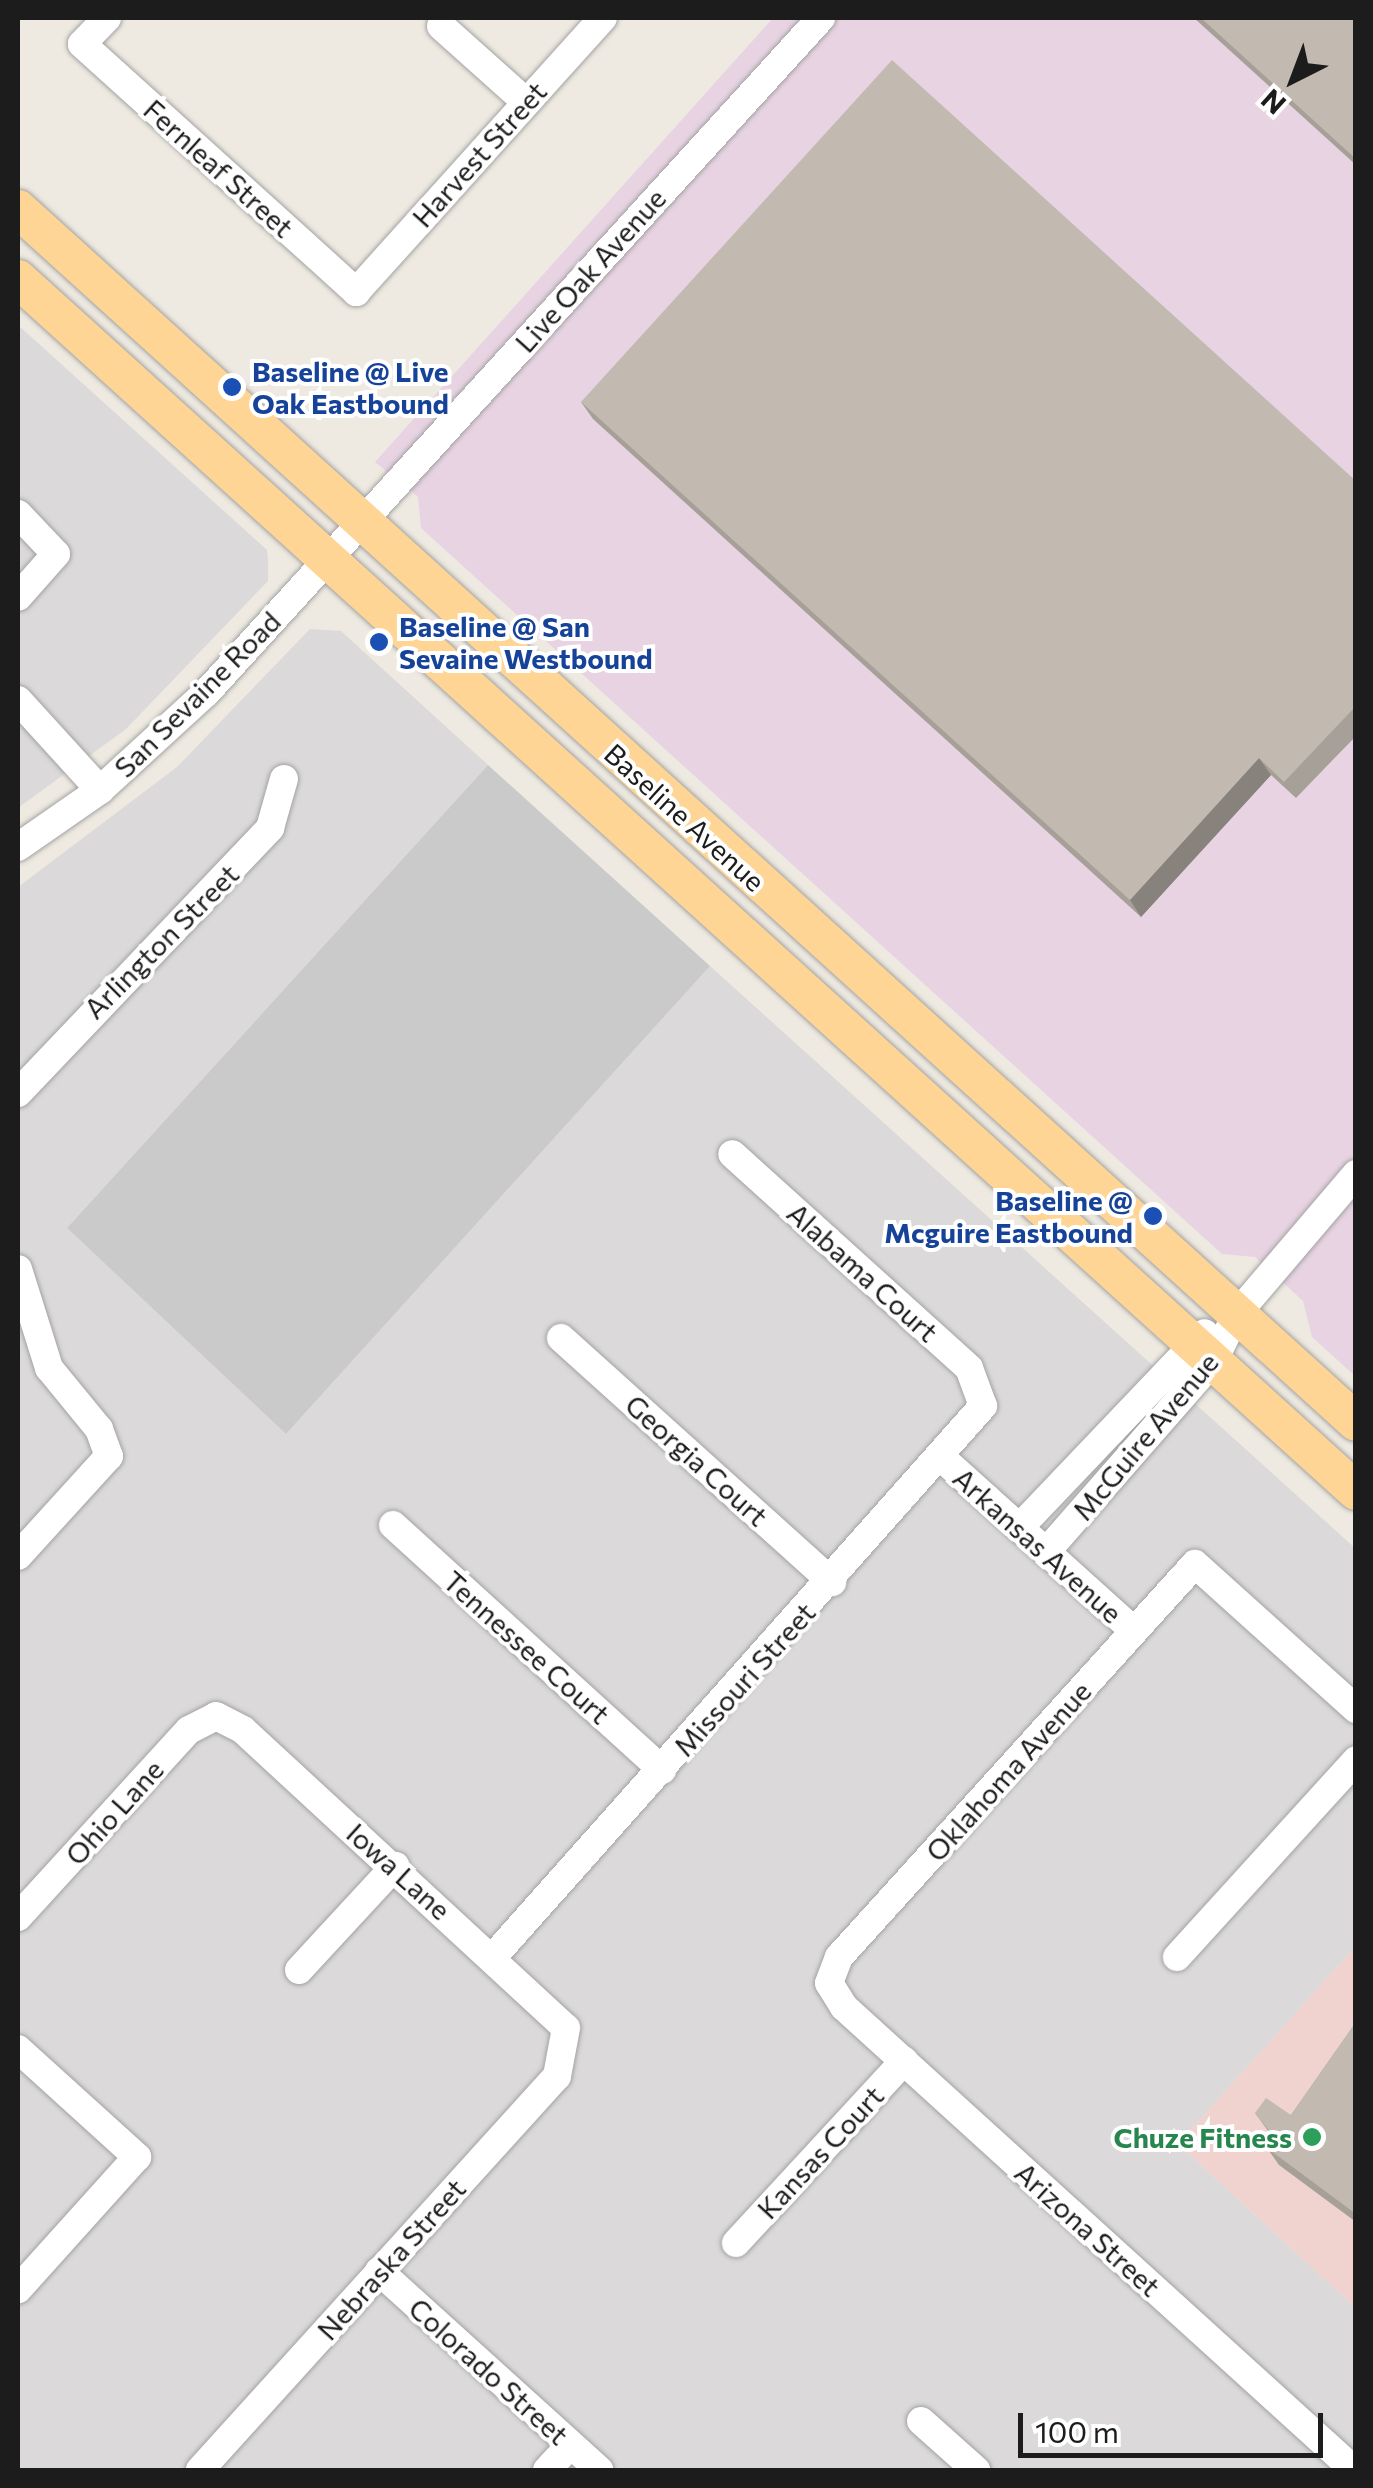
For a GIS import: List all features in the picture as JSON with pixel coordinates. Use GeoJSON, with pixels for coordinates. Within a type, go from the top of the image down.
{"type":"FeatureCollection","features":[{"type":"Feature","properties":{"kind":"main road","name":"Baseline Avenue"},"geometry":{"type":"LineString","coordinates":[[18,209],[1356,1422]]}},
{"type":"Feature","properties":{"kind":"main road","name":"Baseline Avenue"},"geometry":{"type":"LineString","coordinates":[[18,279],[1356,1491]]}},
{"type":"Feature","properties":{"kind":"street","name":"Fernleaf Street"},"geometry":{"type":"LineString","coordinates":[[107,18],[82,44],[356,292]]}},
{"type":"Feature","properties":{"kind":"street","name":"Harvest Street"},"geometry":{"type":"LineString","coordinates":[[356,292],[603,18]]}},
{"type":"Feature","properties":{"kind":"street","name":"Live Oak Avenue"},"geometry":{"type":"LineString","coordinates":[[360,523],[821,18]]}},
{"type":"Feature","properties":{"kind":"street"},"geometry":{"type":"LineString","coordinates":[[441,26],[526,102]]}},
{"type":"Feature","properties":{"kind":"street"},"geometry":{"type":"LineString","coordinates":[[18,514],[56,554],[18,597]]}},
{"type":"Feature","properties":{"kind":"street","name":"San Sevaine Road"},"geometry":{"type":"LineString","coordinates":[[18,847],[100,790],[207,692],[360,523]]}},
{"type":"Feature","properties":{"kind":"street"},"geometry":{"type":"LineString","coordinates":[[18,700],[100,790]]}},
{"type":"Feature","properties":{"kind":"street","name":"Arlington Street"},"geometry":{"type":"LineString","coordinates":[[18,1092],[270,828],[284,779]]}},
{"type":"Feature","properties":{"kind":"street","name":"Alabama Court"},"geometry":{"type":"LineString","coordinates":[[732,1154],[969,1368],[985,1397]]}},
{"type":"Feature","properties":{"kind":"street","name":"McGuire Avenue"},"geometry":{"type":"LineString","coordinates":[[1029,1518],[1203,1350],[1356,1174]]}},
{"type":"Feature","properties":{"kind":"street"},"geometry":{"type":"LineString","coordinates":[[18,1269],[49,1368],[99,1428],[109,1456],[18,1556]]}},
{"type":"Feature","properties":{"kind":"street","name":"Georgia Court"},"geometry":{"type":"LineString","coordinates":[[562,1338],[832,1582]]}},
{"type":"Feature","properties":{"kind":"street","name":"McGuire Avenue"},"geometry":{"type":"LineString","coordinates":[[1046,1552],[1203,1350]]}},
{"type":"Feature","properties":{"kind":"street","name":"Missouri Street"},"geometry":{"type":"LineString","coordinates":[[494,1956],[943,1459],[985,1397]]}},
{"type":"Feature","properties":{"kind":"street","name":"Arkansas Avenue"},"geometry":{"type":"LineString","coordinates":[[943,1459],[1029,1518],[1046,1552],[1134,1632]]}},
{"type":"Feature","properties":{"kind":"street","name":"Tennessee Court"},"geometry":{"type":"LineString","coordinates":[[393,1525],[662,1770]]}},
{"type":"Feature","properties":{"kind":"street","name":"Oklahoma Avenue"},"geometry":{"type":"LineString","coordinates":[[829,1983],[839,1957],[1196,1564],[1356,1709]]}},
{"type":"Feature","properties":{"kind":"street","name":"Iowa Lane"},"geometry":{"type":"LineString","coordinates":[[216,1716],[243,1730],[551,2008],[569,2040]]}},
{"type":"Feature","properties":{"kind":"street","name":"Ohio Lane"},"geometry":{"type":"LineString","coordinates":[[18,1917],[189,1730],[216,1716]]}},
{"type":"Feature","properties":{"kind":"street"},"geometry":{"type":"LineString","coordinates":[[1177,1957],[1356,1760]]}},
{"type":"Feature","properties":{"kind":"street"},"geometry":{"type":"LineString","coordinates":[[299,1970],[395,1866]]}},
{"type":"Feature","properties":{"kind":"street","name":"Arizona Street"},"geometry":{"type":"LineString","coordinates":[[829,1983],[904,2061],[1354,2470]]}},
{"type":"Feature","properties":{"kind":"street","name":"Nebraska Street"},"geometry":{"type":"LineString","coordinates":[[200,2470],[557,2076],[569,2040]]}},
{"type":"Feature","properties":{"kind":"street"},"geometry":{"type":"LineString","coordinates":[[18,2049],[136,2157],[18,2289]]}},
{"type":"Feature","properties":{"kind":"street","name":"Kansas Court"},"geometry":{"type":"LineString","coordinates":[[736,2244],[904,2061]]}},
{"type":"Feature","properties":{"kind":"street","name":"Colorado Street"},"geometry":{"type":"LineString","coordinates":[[379,2271],[599,2470]]}},
{"type":"Feature","properties":{"kind":"street"},"geometry":{"type":"LineString","coordinates":[[921,2420],[976,2470]]}},
{"type":"Feature","properties":{"kind":"street"},"geometry":{"type":"LineString","coordinates":[[547,2470],[570,2445]]}},
{"type":"Feature","properties":{"kind":"shaded area"},"geometry":{"type":"Polygon","coordinates":[[[773,18],[1355,18],[1355,1376],[1312,1337],[1303,1301],[1255,1257],[1222,1254],[421,528],[418,497],[375,462],[773,18]]]}},
{"type":"Feature","properties":{"kind":"shaded area"},"geometry":{"type":"Polygon","coordinates":[[[18,325],[267,550],[268,581],[126,729],[18,808],[18,325]]]}},
{"type":"Feature","properties":{"kind":"shaded area"},"geometry":{"type":"Polygon","coordinates":[[[310,629],[341,631],[488,765],[67,1228],[286,1434],[710,966],[1355,1548],[1355,1947],[1178,2144],[1355,2307],[1355,2470],[18,2470],[18,887],[177,767],[310,629]]]}},
{"type":"Feature","properties":{"kind":"shaded area"},"geometry":{"type":"Polygon","coordinates":[[[488,765],[710,966],[286,1434],[67,1228],[488,765]]]}},
{"type":"Feature","properties":{"kind":"shaded area"},"geometry":{"type":"Polygon","coordinates":[[[1355,1947],[1355,2307],[1178,2144],[1355,1947]]]}},
{"type":"Feature","properties":{"kind":"building"},"geometry":{"type":"Polygon","coordinates":[[[1201,18],[1356,18],[1356,159],[1201,18]]]}},
{"type":"Feature","properties":{"kind":"building"},"geometry":{"type":"Polygon","coordinates":[[[892,60],[1356,481],[1356,706],[1284,782],[1259,758],[1130,900],[581,402],[892,60]]]}},
{"type":"Feature","properties":{"kind":"building","name":"Chuze Fitness"},"geometry":{"type":"Polygon","coordinates":[[[1356,2022],[1356,2214],[1267,2148],[1275,2138],[1255,2113],[1266,2098],[1291,2115],[1356,2022]]]}},
{"type":"Feature","properties":{"kind":"place","name":"Baseline @ Live Oak Eastbound"},"geometry":{"type":"Point","coordinates":[232,387]}},
{"type":"Feature","properties":{"kind":"place","name":"Baseline @ San Sevaine Westbound"},"geometry":{"type":"Point","coordinates":[379,642]}},
{"type":"Feature","properties":{"kind":"place","name":"Baseline @ Mcguire Eastbound"},"geometry":{"type":"Point","coordinates":[1153,1216]}},
{"type":"Feature","properties":{"kind":"place","name":"Chuze Fitness"},"geometry":{"type":"Point","coordinates":[1312,2137]}}]}
